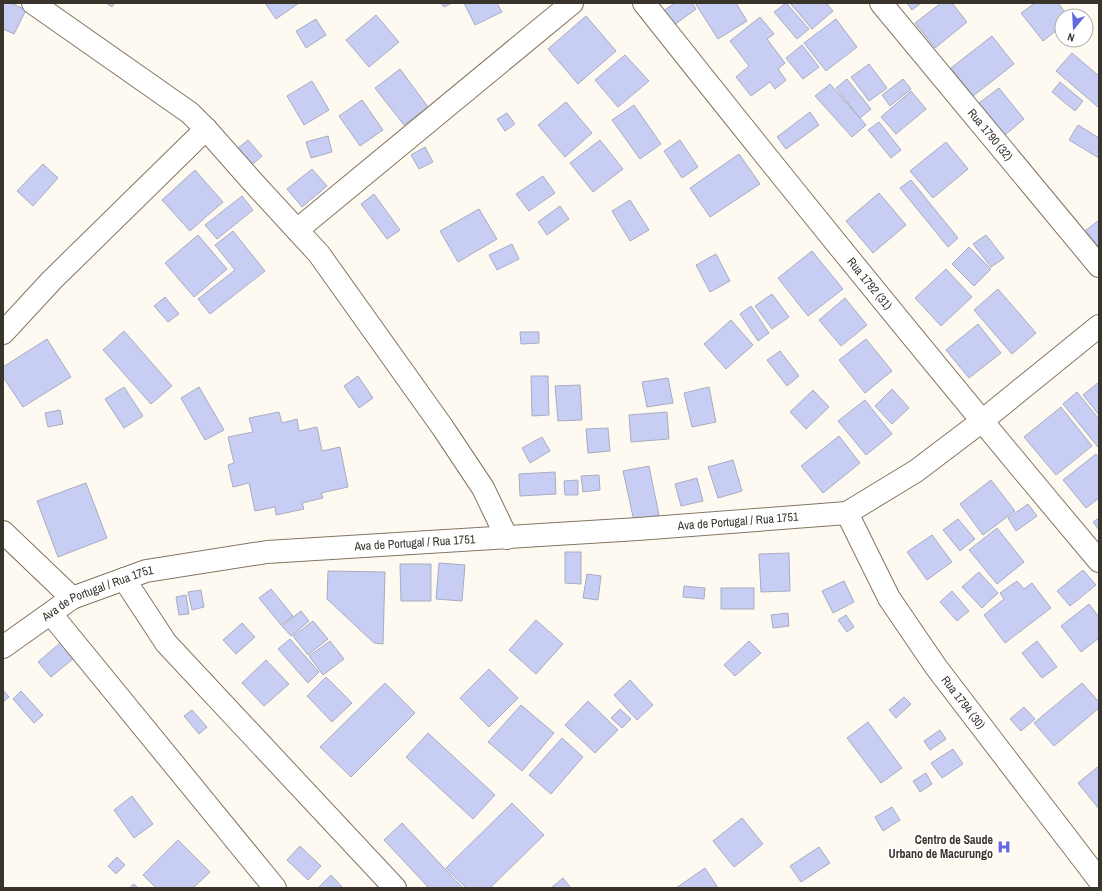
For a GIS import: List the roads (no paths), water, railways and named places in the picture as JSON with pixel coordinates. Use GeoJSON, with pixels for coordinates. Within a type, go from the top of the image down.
{"type":"FeatureCollection","features":[{"type":"Feature","properties":{"kind":"street"},"geometry":{"type":"LineString","coordinates":[[33,3],[190,113],[319,254],[447,434],[483,488],[507,538]]}},
{"type":"Feature","properties":{"kind":"street"},"geometry":{"type":"LineString","coordinates":[[297,230],[572,3]]}},
{"type":"Feature","properties":{"kind":"street","name":"Rua 1792 (31)"},"geometry":{"type":"LineString","coordinates":[[644,3],[737,121],[982,422],[1099,561]]}},
{"type":"Feature","properties":{"kind":"street","name":"Rua 1790 (32)"},"geometry":{"type":"LineString","coordinates":[[881,3],[1099,266]]}},
{"type":"Feature","properties":{"kind":"street"},"geometry":{"type":"LineString","coordinates":[[3,333],[52,280],[206,129]]}},
{"type":"Feature","properties":{"kind":"street"},"geometry":{"type":"LineString","coordinates":[[847,513],[916,471],[982,422],[1099,326]]}},
{"type":"Feature","properties":{"kind":"street","name":"Ava de Portugal / Rua 1751"},"geometry":{"type":"LineString","coordinates":[[3,647],[72,598],[146,571],[267,552],[638,530],[847,513]]}},
{"type":"Feature","properties":{"kind":"street","name":"Rua 1794 (30)"},"geometry":{"type":"LineString","coordinates":[[847,513],[889,598],[936,667],[1095,867]]}},
{"type":"Feature","properties":{"kind":"street"},"geometry":{"type":"LineString","coordinates":[[3,532],[72,598]]}},
{"type":"Feature","properties":{"kind":"street"},"geometry":{"type":"LineString","coordinates":[[124,579],[166,643],[395,888]]}},
{"type":"Feature","properties":{"kind":"street"},"geometry":{"type":"LineString","coordinates":[[51,614],[275,888]]}},
{"type":"Feature","properties":{"kind":"place","name":"Centro de Saude Urbano de Macurungo"},"geometry":{"type":"Point","coordinates":[1004,847]}}]}
